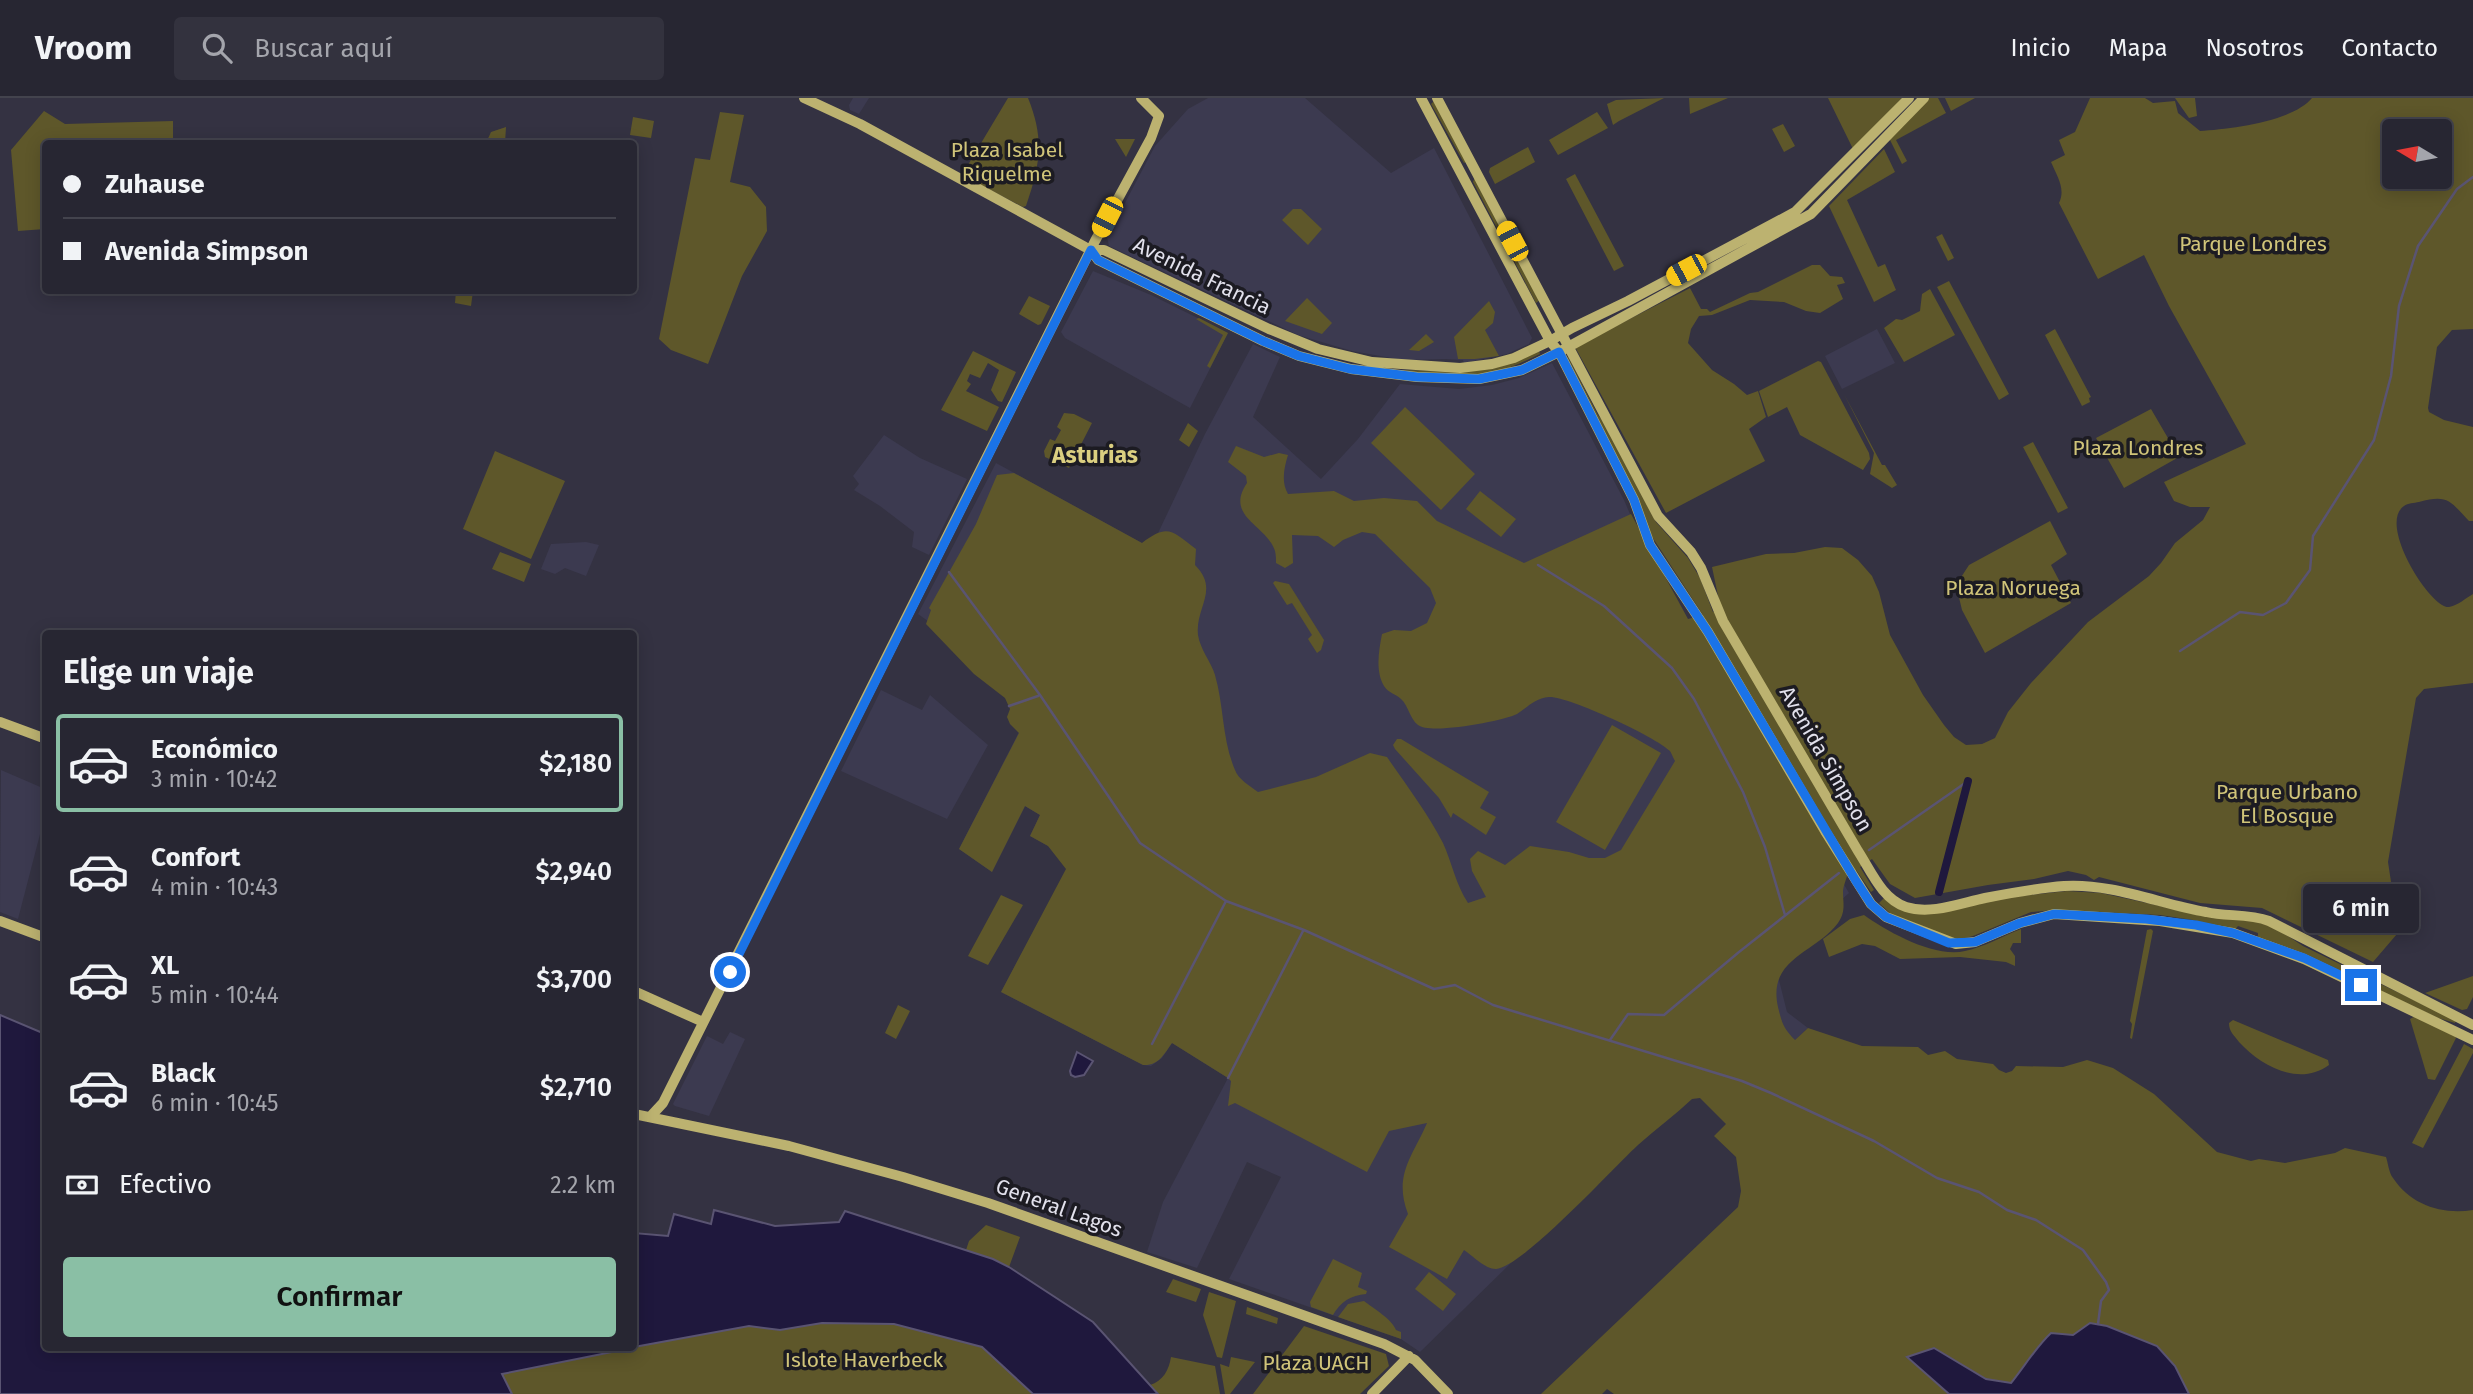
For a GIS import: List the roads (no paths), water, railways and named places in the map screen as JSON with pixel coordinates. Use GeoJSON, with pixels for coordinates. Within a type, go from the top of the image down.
{"type":"FeatureCollection","features":[{"type":"Feature","properties":{"kind":"main road"},"geometry":{"type":"LineString","coordinates":[[804,98],[860,124],[1091,250]]}},
{"type":"Feature","properties":{"kind":"main road"},"geometry":{"type":"LineString","coordinates":[[650,1117],[663,1103],[730,972],[1091,250],[1150,138],[1159,116],[1141,98]]}},
{"type":"Feature","properties":{"kind":"main road","name":"Avenida Simpson"},"geometry":{"type":"LineString","coordinates":[[1421,98],[1550,341],[1563,349],[1658,516],[1691,552],[1701,568],[1723,621],[1882,889],[1898,903],[1921,909],[2067,886],[2107,889],[2209,913],[2252,915],[2472,1021]]}},
{"type":"Feature","properties":{"kind":"main road","name":"Avenida Simpson"},"geometry":{"type":"LineString","coordinates":[[1437,98],[1562,334],[1563,349],[1634,500],[1650,545],[1708,632],[1871,904],[1893,920],[1956,944],[1975,942],[2020,923],[2054,914],[2153,920],[2233,933],[2304,958],[2468,1037]]}},
{"type":"Feature","properties":{"kind":"main road","name":"Avenida Francia"},"geometry":{"type":"LineString","coordinates":[[1091,250],[1098,260],[1263,341],[1307,358],[1455,380],[1479,379],[1522,370],[1811,214],[1924,98]]}},
{"type":"Feature","properties":{"kind":"main road","name":"Avenida Francia"},"geometry":{"type":"LineString","coordinates":[[1091,250],[1104,250],[1269,329],[1371,367],[1460,368],[1502,363],[1550,341],[1796,212],[1908,99]]}},
{"type":"Feature","properties":{"kind":"main road"},"geometry":{"type":"LineString","coordinates":[[1263,341],[1269,329]]}},
{"type":"Feature","properties":{"kind":"main road"},"geometry":{"type":"LineString","coordinates":[[1708,632],[1723,621]]}},
{"type":"Feature","properties":{"kind":"main road"},"geometry":{"type":"LineString","coordinates":[[0,722],[42,738]]}},
{"type":"Feature","properties":{"kind":"main road"},"geometry":{"type":"LineString","coordinates":[[1871,904],[1882,889]]}},
{"type":"Feature","properties":{"kind":"main road"},"geometry":{"type":"LineString","coordinates":[[0,921],[42,937]]}},
{"type":"Feature","properties":{"kind":"main road"},"geometry":{"type":"LineString","coordinates":[[637,991],[703,1022]]}},
{"type":"Feature","properties":{"kind":"main road"},"geometry":{"type":"LineString","coordinates":[[2468,1037],[2472,1021]]}},
{"type":"Feature","properties":{"kind":"main road"},"geometry":{"type":"LineString","coordinates":[[663,1103],[667,1112],[682,1125]]}},
{"type":"Feature","properties":{"kind":"main road","name":"General Lagos"},"geometry":{"type":"LineString","coordinates":[[637,1115],[820,1154],[974,1199],[1384,1344],[1409,1356],[1449,1394]]}},
{"type":"Feature","properties":{"kind":"main road"},"geometry":{"type":"LineString","coordinates":[[1372,1394],[1409,1356]]}},
{"type":"Feature","properties":{"kind":"waterway"},"geometry":{"type":"LineString","coordinates":[[2180,651],[2240,612],[2263,615],[2286,603],[2310,570],[2313,536],[2374,440],[2391,376],[2399,306],[2418,246],[2457,189],[2473,177]]}},
{"type":"Feature","properties":{"kind":"waterway"},"geometry":{"type":"LineString","coordinates":[[1538,565],[1604,606],[1672,668],[1694,699],[1743,792],[1765,847],[1785,915]]}},
{"type":"Feature","properties":{"kind":"waterway"},"geometry":{"type":"LineString","coordinates":[[949,572],[1040,695],[1140,843],[1226,901],[1304,930],[1434,989],[1455,985],[1493,1005],[1742,1081],[1874,1141],[1937,1178],[1979,1192],[2007,1210],[2036,1220],[2083,1250],[2109,1290],[2101,1301],[2098,1324]]}},
{"type":"Feature","properties":{"kind":"waterway"},"geometry":{"type":"LineString","coordinates":[[1009,706],[1038,696]]}},
{"type":"Feature","properties":{"kind":"waterway"},"geometry":{"type":"LineString","coordinates":[[1869,850],[1968,781]]}},
{"type":"Feature","properties":{"kind":"waterway"},"geometry":{"type":"LineString","coordinates":[[1939,892],[1968,781]]}},
{"type":"Feature","properties":{"kind":"waterway"},"geometry":{"type":"LineString","coordinates":[[1610,1040],[1628,1014],[1664,1015],[1839,873]]}},
{"type":"Feature","properties":{"kind":"waterway"},"geometry":{"type":"LineString","coordinates":[[1152,1044],[1226,901]]}},
{"type":"Feature","properties":{"kind":"waterway"},"geometry":{"type":"LineString","coordinates":[[1228,1078],[1303,931]]}},
{"type":"Feature","properties":{"kind":"district","name":"Asturias"},"geometry":{"type":"Point","coordinates":[1095,455]}},
{"type":"Feature","properties":{"kind":"park label","name":"Plaza Isabel Riquelme"},"geometry":{"type":"Point","coordinates":[1007,162]}},
{"type":"Feature","properties":{"kind":"park label","name":"Parque Londres"},"geometry":{"type":"Point","coordinates":[2253,244]}},
{"type":"Feature","properties":{"kind":"park label","name":"Plaza Londres"},"geometry":{"type":"Point","coordinates":[2138,448]}},
{"type":"Feature","properties":{"kind":"park label","name":"Plaza Noruega"},"geometry":{"type":"Point","coordinates":[2013,588]}},
{"type":"Feature","properties":{"kind":"park label","name":"Parque Urbano El Bosque"},"geometry":{"type":"Point","coordinates":[2287,804]}},
{"type":"Feature","properties":{"kind":"park label","name":"Islote Haverbeck"},"geometry":{"type":"Point","coordinates":[864,1360]}},
{"type":"Feature","properties":{"kind":"park label","name":"Plaza UACH"},"geometry":{"type":"Point","coordinates":[1316,1363]}}]}
